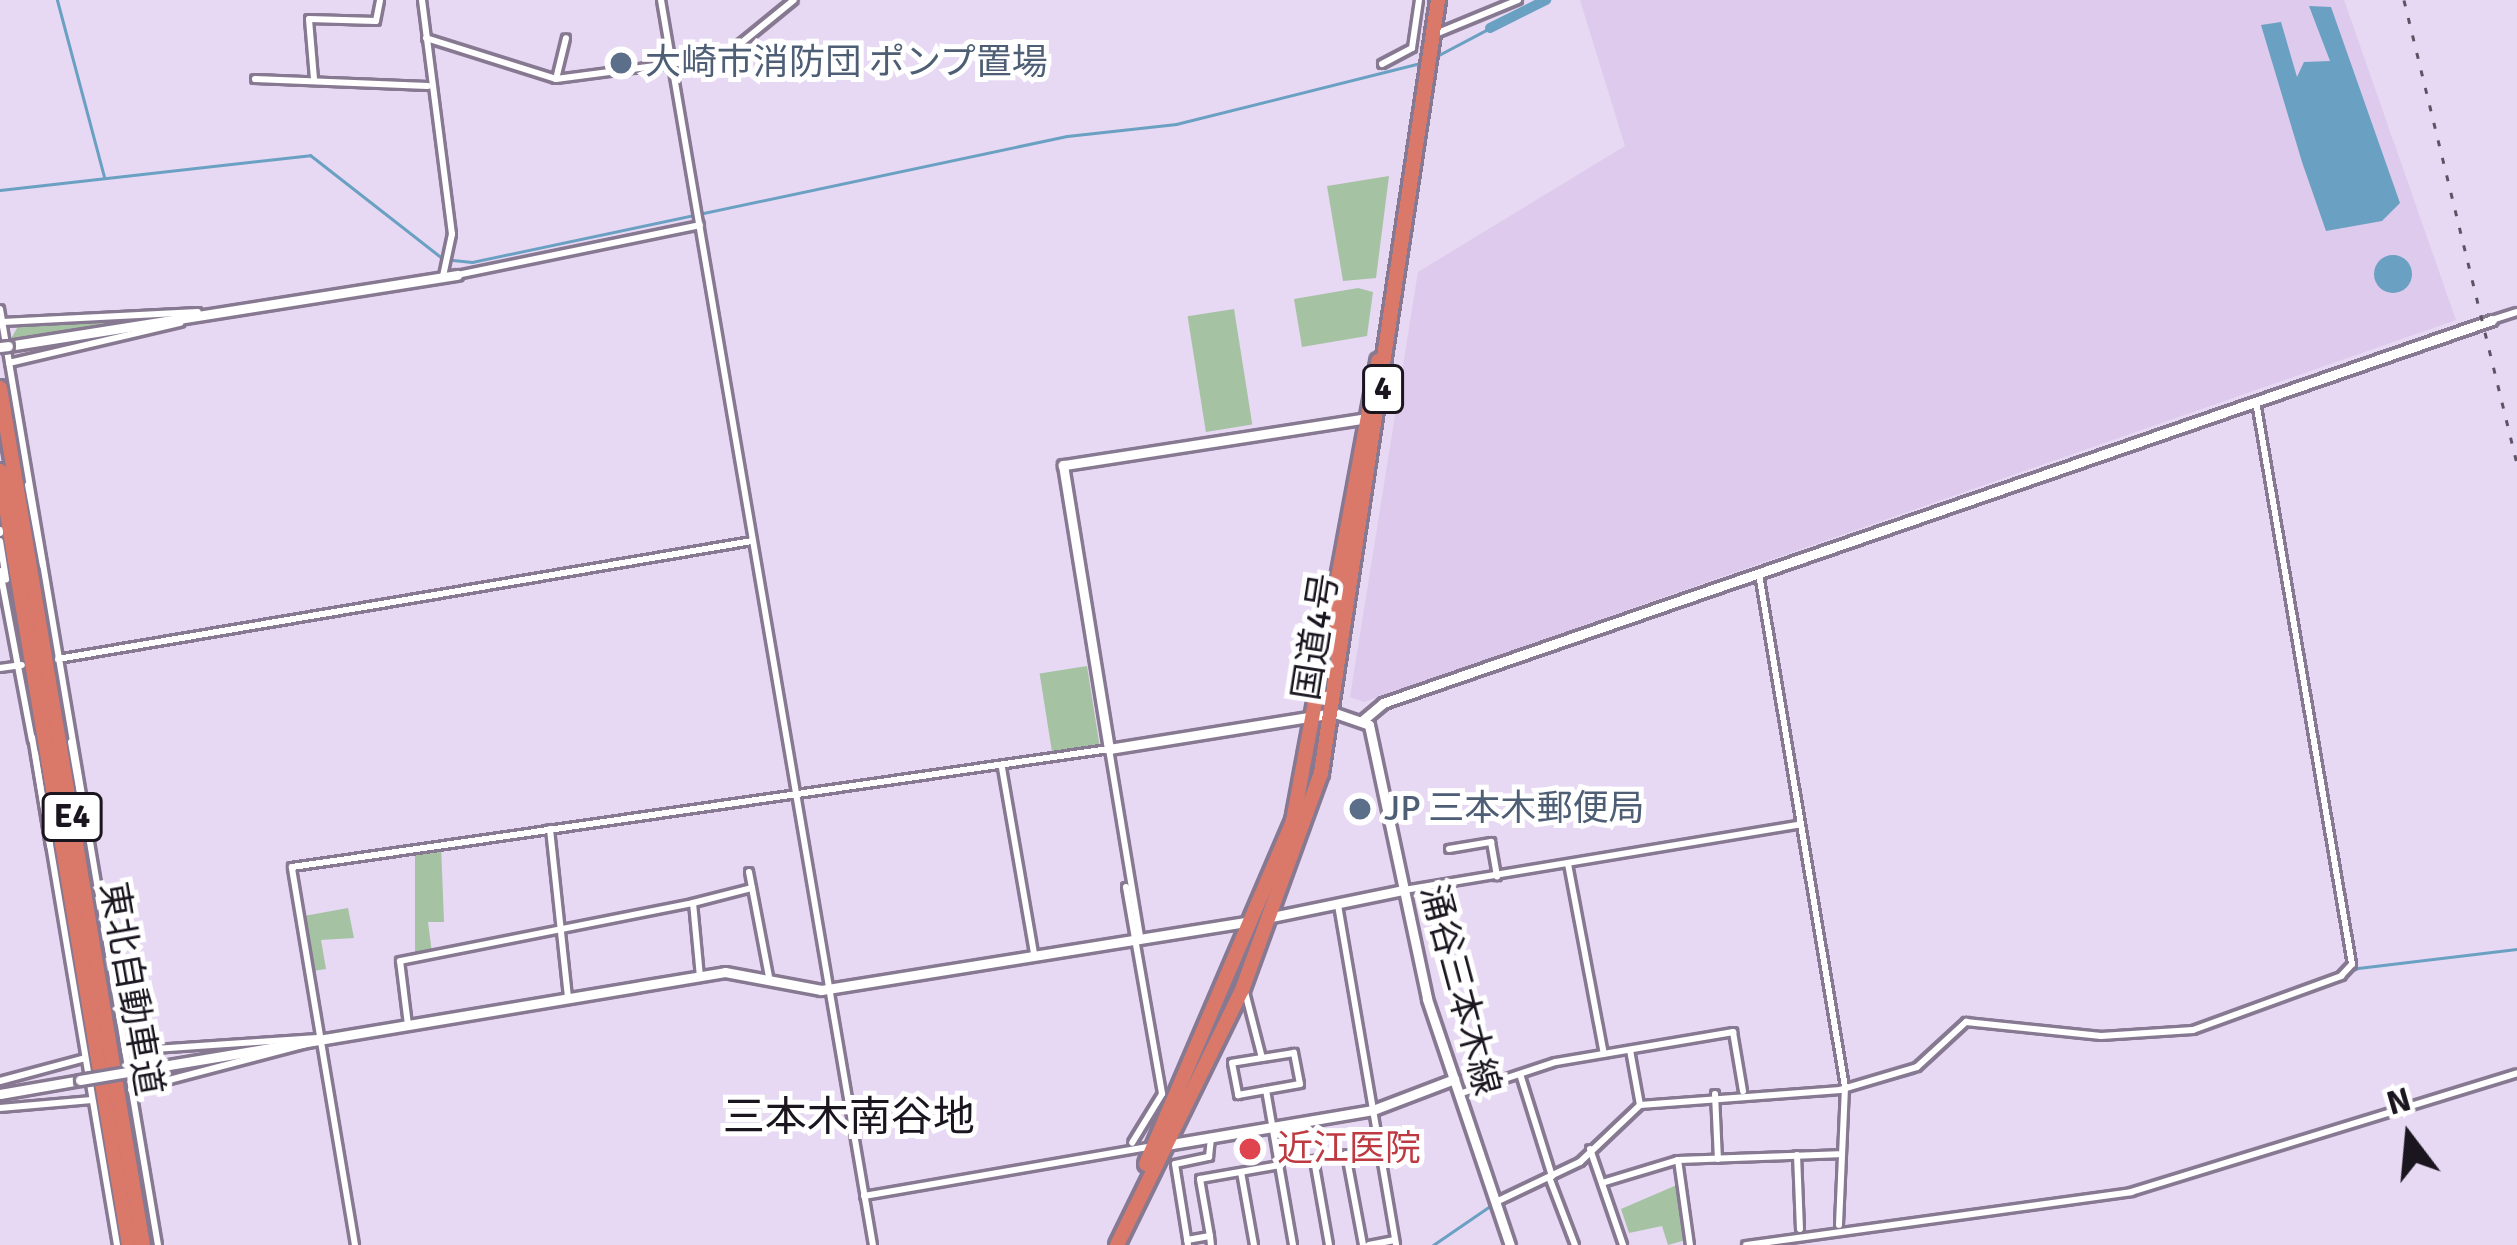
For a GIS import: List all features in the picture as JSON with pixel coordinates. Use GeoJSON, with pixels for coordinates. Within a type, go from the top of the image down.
{"type":"FeatureCollection","features":[{"type":"Feature","properties":{"kind":"highway","name":"国道4号"},"geometry":{"type":"LineString","coordinates":[[1160,1146],[1242,990],[1328,714],[1434,0]]}},
{"type":"Feature","properties":{"kind":"highway","name":"東北自動車道"},"geometry":{"type":"LineString","coordinates":[[0,388],[143,1245]]}},
{"type":"Feature","properties":{"kind":"highway","name":"東北自動車道"},"geometry":{"type":"LineString","coordinates":[[0,471],[129,1245]]}},
{"type":"Feature","properties":{"kind":"highway","name":"国道4号"},"geometry":{"type":"LineString","coordinates":[[1113,1245],[1266,918]]}},
{"type":"Feature","properties":{"kind":"street"},"geometry":{"type":"LineString","coordinates":[[314,79],[309,19],[376,22],[380,0]]}},
{"type":"Feature","properties":{"kind":"street"},"geometry":{"type":"LineString","coordinates":[[422,0],[450,269]]}},
{"type":"Feature","properties":{"kind":"street"},"geometry":{"type":"LineString","coordinates":[[661,0],[872,1245]]}},
{"type":"Feature","properties":{"kind":"street"},"geometry":{"type":"LineString","coordinates":[[426,38],[556,79],[724,57],[794,0]]}},
{"type":"Feature","properties":{"kind":"street"},"geometry":{"type":"LineString","coordinates":[[1418,0],[1426,37]]}},
{"type":"Feature","properties":{"kind":"street"},"geometry":{"type":"LineString","coordinates":[[1382,64],[1426,37],[1517,0]]}},
{"type":"Feature","properties":{"kind":"street"},"geometry":{"type":"LineString","coordinates":[[556,79],[566,38]]}},
{"type":"Feature","properties":{"kind":"street"},"geometry":{"type":"LineString","coordinates":[[255,79],[428,86]]}},
{"type":"Feature","properties":{"kind":"street"},"geometry":{"type":"LineString","coordinates":[[4,346],[699,222]]}},
{"type":"Feature","properties":{"kind":"street"},"geometry":{"type":"LineString","coordinates":[[0,309],[93,870]]}},
{"type":"Feature","properties":{"kind":"street"},"geometry":{"type":"LineString","coordinates":[[355,1245],[292,867],[550,829],[796,800],[1328,714],[1363,720],[1383,704],[2517,311]]}},
{"type":"Feature","properties":{"kind":"street"},"geometry":{"type":"LineString","coordinates":[[2,322],[198,312]]}},
{"type":"Feature","properties":{"kind":"street"},"geometry":{"type":"LineString","coordinates":[[9,363],[198,312]]}},
{"type":"Feature","properties":{"kind":"street"},"geometry":{"type":"LineString","coordinates":[[1496,1202],[1551,1177],[1640,1105],[1743,1091],[1791,1100],[1845,1087],[1917,1066],[1966,1022],[2101,1036],[2189,1031],[2337,980],[2352,964],[2256,402]]}},
{"type":"Feature","properties":{"kind":"street"},"geometry":{"type":"LineString","coordinates":[[1132,1143],[1162,1094],[1063,465],[1374,419]]}},
{"type":"Feature","properties":{"kind":"street"},"geometry":{"type":"LineString","coordinates":[[28,466],[32,527],[46,575]]}},
{"type":"Feature","properties":{"kind":"street"},"geometry":{"type":"LineString","coordinates":[[1,534],[8,601]]}},
{"type":"Feature","properties":{"kind":"street"},"geometry":{"type":"LineString","coordinates":[[55,660],[752,541]]}},
{"type":"Feature","properties":{"kind":"street"},"geometry":{"type":"LineString","coordinates":[[0,571],[20,665],[117,1245]]}},
{"type":"Feature","properties":{"kind":"street"},"geometry":{"type":"LineString","coordinates":[[1759,574],[1845,1087],[1838,1154],[1839,1225]]}},
{"type":"Feature","properties":{"kind":"street"},"geometry":{"type":"LineString","coordinates":[[0,668],[20,665]]}},
{"type":"Feature","properties":{"kind":"street"},"geometry":{"type":"LineString","coordinates":[[70,719],[77,788],[158,1245]]}},
{"type":"Feature","properties":{"kind":"street","name":"涌谷三本木線"},"geometry":{"type":"LineString","coordinates":[[1363,720],[1454,1079],[1510,1245]]}},
{"type":"Feature","properties":{"kind":"street"},"geometry":{"type":"LineString","coordinates":[[32,737],[46,794],[51,856]]}},
{"type":"Feature","properties":{"kind":"street"},"geometry":{"type":"LineString","coordinates":[[1002,767],[1034,953]]}},
{"type":"Feature","properties":{"kind":"street"},"geometry":{"type":"LineString","coordinates":[[0,1094],[700,977],[769,977],[829,989],[1801,824]]}},
{"type":"Feature","properties":{"kind":"street"},"geometry":{"type":"LineString","coordinates":[[550,829],[568,999]]}},
{"type":"Feature","properties":{"kind":"street"},"geometry":{"type":"LineString","coordinates":[[1449,849],[1491,842],[1497,875]]}},
{"type":"Feature","properties":{"kind":"street"},"geometry":{"type":"LineString","coordinates":[[1568,864],[1604,1054]]}},
{"type":"Feature","properties":{"kind":"street"},"geometry":{"type":"LineString","coordinates":[[749,872],[769,977]]}},
{"type":"Feature","properties":{"kind":"street"},"geometry":{"type":"LineString","coordinates":[[1126,887],[1137,937]]}},
{"type":"Feature","properties":{"kind":"street"},"geometry":{"type":"LineString","coordinates":[[408,1026],[400,961],[597,927],[608,913],[693,903],[752,888]]}},
{"type":"Feature","properties":{"kind":"street"},"geometry":{"type":"LineString","coordinates":[[1337,902],[1396,1243],[1366,1245],[1346,1154]]}},
{"type":"Feature","properties":{"kind":"street"},"geometry":{"type":"LineString","coordinates":[[693,903],[700,977]]}},
{"type":"Feature","properties":{"kind":"street"},"geometry":{"type":"LineString","coordinates":[[1242,990],[1262,1058]]}},
{"type":"Feature","properties":{"kind":"street"},"geometry":{"type":"LineString","coordinates":[[1459,1094],[1520,1073],[1733,1032],[1743,1091]]}},
{"type":"Feature","properties":{"kind":"street"},"geometry":{"type":"LineString","coordinates":[[125,1051],[321,1040]]}},
{"type":"Feature","properties":{"kind":"street"},"geometry":{"type":"LineString","coordinates":[[131,1090],[321,1040]]}},
{"type":"Feature","properties":{"kind":"street"},"geometry":{"type":"LineString","coordinates":[[1630,1050],[1640,1105]]}},
{"type":"Feature","properties":{"kind":"street"},"geometry":{"type":"LineString","coordinates":[[1294,1053],[1300,1084],[1238,1095],[1232,1063],[1262,1058],[1294,1053]]}},
{"type":"Feature","properties":{"kind":"street"},"geometry":{"type":"LineString","coordinates":[[0,1081],[85,1058]]}},
{"type":"Feature","properties":{"kind":"street"},"geometry":{"type":"LineString","coordinates":[[1520,1073],[1575,1245]]}},
{"type":"Feature","properties":{"kind":"street"},"geometry":{"type":"LineString","coordinates":[[1746,1245],[1787,1232],[2131,1192],[2517,1073]]}},
{"type":"Feature","properties":{"kind":"street"},"geometry":{"type":"LineString","coordinates":[[864,1196],[1132,1143],[1160,1146],[1373,1110],[1454,1079]]}},
{"type":"Feature","properties":{"kind":"street"},"geometry":{"type":"LineString","coordinates":[[1266,1090],[1294,1245]]}},
{"type":"Feature","properties":{"kind":"street"},"geometry":{"type":"LineString","coordinates":[[1715,1096],[1718,1159]]}},
{"type":"Feature","properties":{"kind":"street"},"geometry":{"type":"LineString","coordinates":[[0,1108],[92,1100]]}},
{"type":"Feature","properties":{"kind":"street"},"geometry":{"type":"LineString","coordinates":[[1210,1138],[1209,1157],[1175,1164],[1187,1243],[1211,1240],[1200,1179],[1280,1165]]}},
{"type":"Feature","properties":{"kind":"street"},"geometry":{"type":"LineString","coordinates":[[1329,1245],[1314,1160],[1379,1149]]}},
{"type":"Feature","properties":{"kind":"street"},"geometry":{"type":"LineString","coordinates":[[1590,1149],[1623,1245]]}},
{"type":"Feature","properties":{"kind":"street"},"geometry":{"type":"LineString","coordinates":[[1602,1183],[1678,1160],[1838,1154]]}},
{"type":"Feature","properties":{"kind":"street"},"geometry":{"type":"LineString","coordinates":[[1797,1155],[1800,1231]]}},
{"type":"Feature","properties":{"kind":"street"},"geometry":{"type":"LineString","coordinates":[[1678,1160],[1690,1245]]}},
{"type":"Feature","properties":{"kind":"street"},"geometry":{"type":"LineString","coordinates":[[1241,1172],[1254,1245]]}},
{"type":"Feature","properties":{"kind":"street"},"geometry":{"type":"LineString","coordinates":[[1787,1232],[1787,1245]]}},
{"type":"Feature","properties":{"kind":"shaded area"},"geometry":{"type":"Polygon","coordinates":[[[1580,0],[2344,0],[2456,320],[1364,702],[1350,697],[1418,272],[1625,146],[1580,0]]]}},
{"type":"Feature","properties":{"kind":"green space"},"geometry":{"type":"Polygon","coordinates":[[[1389,176],[1376,278],[1343,281],[1327,186],[1389,176]]]}},
{"type":"Feature","properties":{"kind":"green space"},"geometry":{"type":"Polygon","coordinates":[[[1358,288],[1373,292],[1367,336],[1302,347],[1294,299],[1358,288]]]}},
{"type":"Feature","properties":{"kind":"green space"},"geometry":{"type":"Polygon","coordinates":[[[1234,309],[1252,425],[1206,432],[1188,316],[1234,309]]]}},
{"type":"Feature","properties":{"kind":"green space"},"geometry":{"type":"Polygon","coordinates":[[[184,311],[9,342],[20,323],[184,311]]]}},
{"type":"Feature","properties":{"kind":"green space"},"geometry":{"type":"Polygon","coordinates":[[[1087,666],[1100,746],[1052,754],[1040,674],[1087,666]]]}},
{"type":"Feature","properties":{"kind":"green space"},"geometry":{"type":"Polygon","coordinates":[[[441,845],[444,922],[428,922],[432,953],[415,956],[415,848],[441,845]]]}},
{"type":"Feature","properties":{"kind":"green space"},"geometry":{"type":"Polygon","coordinates":[[[348,908],[354,938],[321,940],[326,969],[313,971],[304,916],[348,908]]]}},
{"type":"Feature","properties":{"kind":"green space"},"geometry":{"type":"Polygon","coordinates":[[[1679,1184],[1686,1240],[1668,1245],[1662,1226],[1629,1233],[1621,1209],[1679,1184]]]}},
{"type":"Feature","properties":{"kind":"water"},"geometry":{"type":"Polygon","coordinates":[[[2309,6],[2331,7],[2400,203],[2382,221],[2326,231],[2302,162],[2261,25],[2281,22],[2297,77],[2304,62],[2330,61],[2309,6]]]}},
{"type":"Feature","properties":{"kind":"water"},"geometry":{"type":"Polygon","coordinates":[[[2393,255],[2406,261],[2412,274],[2406,287],[2393,293],[2380,287],[2374,274],[2380,261],[2393,255]]]}},
{"type":"Feature","properties":{"kind":"waterway"},"geometry":{"type":"LineString","coordinates":[[57,0],[104,177]]}},
{"type":"Feature","properties":{"kind":"waterway"},"geometry":{"type":"LineString","coordinates":[[1490,28],[1546,0]]}},
{"type":"Feature","properties":{"kind":"waterway"},"geometry":{"type":"LineString","coordinates":[[1433,58],[1490,28]]}},
{"type":"Feature","properties":{"kind":"waterway"},"geometry":{"type":"LineString","coordinates":[[0,190],[310,155],[443,259],[472,262],[1067,136],[1176,124],[1424,62]]}},
{"type":"Feature","properties":{"kind":"waterway"},"geometry":{"type":"LineString","coordinates":[[2303,993],[2358,968],[2517,949]]}},
{"type":"Feature","properties":{"kind":"waterway"},"geometry":{"type":"LineString","coordinates":[[2173,1034],[2261,1009]]}},
{"type":"Feature","properties":{"kind":"waterway"},"geometry":{"type":"LineString","coordinates":[[1970,1026],[2140,1037]]}},
{"type":"Feature","properties":{"kind":"waterway"},"geometry":{"type":"LineString","coordinates":[[1848,1091],[1914,1073],[1945,1045]]}},
{"type":"Feature","properties":{"kind":"waterway"},"geometry":{"type":"LineString","coordinates":[[1722,1096],[1742,1094]]}},
{"type":"Feature","properties":{"kind":"waterway"},"geometry":{"type":"LineString","coordinates":[[1764,1098],[1834,1095]]}},
{"type":"Feature","properties":{"kind":"waterway"},"geometry":{"type":"LineString","coordinates":[[1605,1134],[1621,1120]]}},
{"type":"Feature","properties":{"kind":"waterway"},"geometry":{"type":"LineString","coordinates":[[1433,1245],[1490,1206]]}},
{"type":"Feature","properties":{"kind":"railway"},"geometry":{"type":"LineString","coordinates":[[2404,0],[2517,462]]}},
{"type":"Feature","properties":{"kind":"place","name":"大崎市消防団 ポンプ置場"},"geometry":{"type":"Point","coordinates":[621,63]}},
{"type":"Feature","properties":{"kind":"place","name":"JP 三本木郵便局"},"geometry":{"type":"Point","coordinates":[1360,809]}},
{"type":"Feature","properties":{"kind":"place","name":"近江医院"},"geometry":{"type":"Point","coordinates":[1250,1149]}},
{"type":"Feature","properties":{"kind":"district","name":"三本木南谷地"},"geometry":{"type":"Point","coordinates":[849,1118]}}]}
